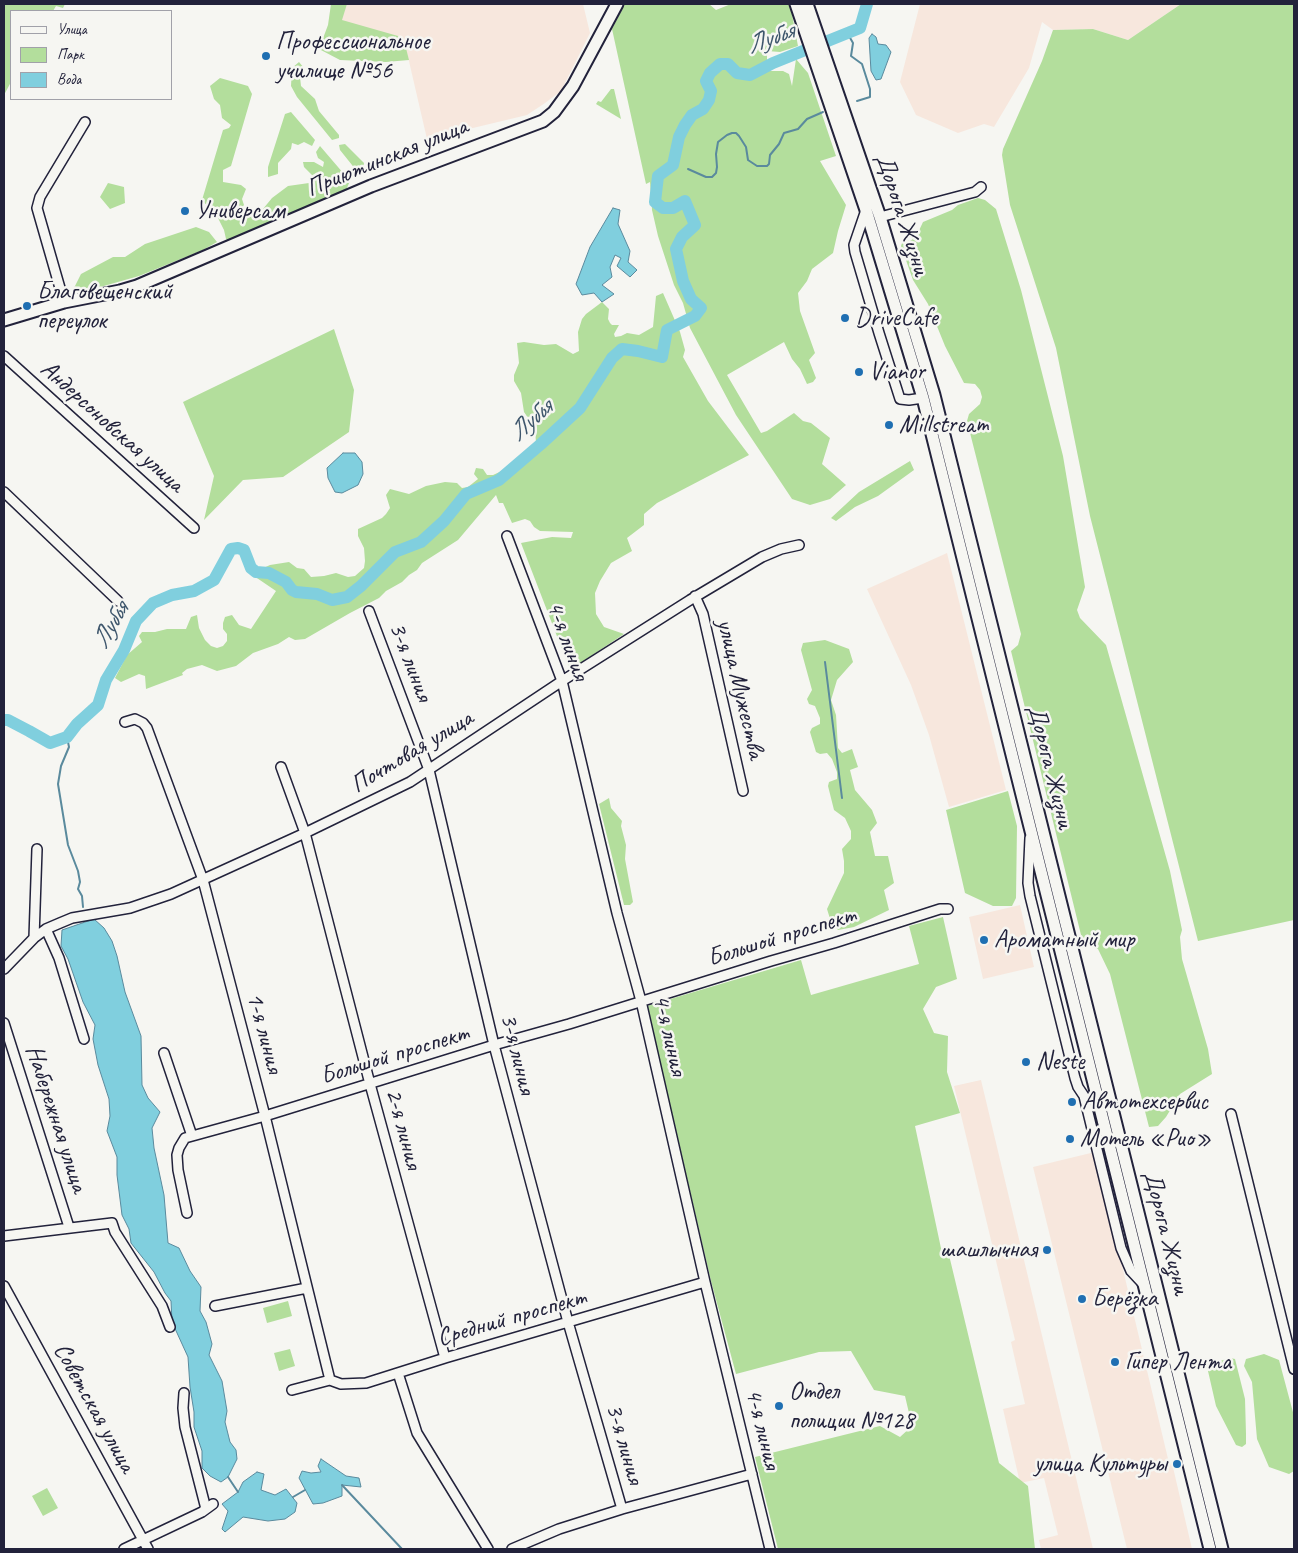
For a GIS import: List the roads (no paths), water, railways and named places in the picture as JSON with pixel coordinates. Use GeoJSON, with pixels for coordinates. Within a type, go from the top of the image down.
{"type":"FeatureCollection","features":[{"type":"Feature","properties":{"kind":"main road","name":"Приютинская улица"},"geometry":{"type":"LineString","coordinates":[[4,320],[64,302],[137,286],[371,186],[543,121],[554,112],[573,86],[617,4]]}},
{"type":"Feature","properties":{"kind":"main road","name":"Дорога Жизни"},"geometry":{"type":"LineString","coordinates":[[796,4],[809,28],[820,60],[923,398],[1210,1549]]}},
{"type":"Feature","properties":{"kind":"main road","name":"Дорога Жизни"},"geometry":{"type":"LineString","coordinates":[[807,4],[809,28]]}},
{"type":"Feature","properties":{"kind":"main road","name":"Дорога Жизни"},"geometry":{"type":"LineString","coordinates":[[820,60],[880,217],[934,395],[1222,1549]]}},
{"type":"Feature","properties":{"kind":"street"},"geometry":{"type":"LineString","coordinates":[[64,302],[37,208],[40,197],[85,122]]}},
{"type":"Feature","properties":{"kind":"street"},"geometry":{"type":"LineString","coordinates":[[880,217],[975,192],[981,187]]}},
{"type":"Feature","properties":{"kind":"street"},"geometry":{"type":"LineString","coordinates":[[866,210],[854,245],[854,252],[900,399],[923,398]]}},
{"type":"Feature","properties":{"kind":"street","name":"Андерсоновская улица"},"geometry":{"type":"LineString","coordinates":[[4,356],[194,528]]}},
{"type":"Feature","properties":{"kind":"street"},"geometry":{"type":"LineString","coordinates":[[4,492],[118,601]]}},
{"type":"Feature","properties":{"kind":"street","name":"4-я линия"},"geometry":{"type":"LineString","coordinates":[[507,536],[562,680],[641,1001],[705,1282],[770,1549]]}},
{"type":"Feature","properties":{"kind":"street","name":"Почтовая улица"},"geometry":{"type":"LineString","coordinates":[[4,969],[34,938],[46,929],[72,918],[130,908],[151,902],[305,833],[410,782],[562,680],[695,596],[762,557],[780,549],[799,545]]}},
{"type":"Feature","properties":{"kind":"street","name":"улица Мужества"},"geometry":{"type":"LineString","coordinates":[[695,596],[703,614],[743,792]]}},
{"type":"Feature","properties":{"kind":"street","name":"3-я линия"},"geometry":{"type":"LineString","coordinates":[[369,610],[429,770],[494,1045],[568,1322],[622,1509]]}},
{"type":"Feature","properties":{"kind":"street","name":"1-я линия"},"geometry":{"type":"LineString","coordinates":[[125,722],[135,718],[147,728],[203,880],[265,1116],[330,1380]]}},
{"type":"Feature","properties":{"kind":"street","name":"2-я линия"},"geometry":{"type":"LineString","coordinates":[[281,767],[305,833],[444,1358]]}},
{"type":"Feature","properties":{"kind":"street"},"geometry":{"type":"LineString","coordinates":[[1030,826],[1028,882],[1030,896],[1075,1078],[1084,1096],[1121,1248],[1131,1271],[1145,1286]]}},
{"type":"Feature","properties":{"kind":"street"},"geometry":{"type":"LineString","coordinates":[[34,938],[37,849]]}},
{"type":"Feature","properties":{"kind":"street","name":"Большой проспект"},"geometry":{"type":"LineString","coordinates":[[192,1136],[265,1116],[494,1045],[569,1024],[940,909],[948,909]]}},
{"type":"Feature","properties":{"kind":"street"},"geometry":{"type":"LineString","coordinates":[[46,929],[59,958],[84,1039]]}},
{"type":"Feature","properties":{"kind":"street","name":"Набережная улица"},"geometry":{"type":"LineString","coordinates":[[4,1023],[70,1227]]}},
{"type":"Feature","properties":{"kind":"street"},"geometry":{"type":"LineString","coordinates":[[164,1053],[192,1136],[185,1138],[177,1155],[178,1170],[187,1213]]}},
{"type":"Feature","properties":{"kind":"street"},"geometry":{"type":"LineString","coordinates":[[1231,1114],[1294,1369]]}},
{"type":"Feature","properties":{"kind":"street"},"geometry":{"type":"LineString","coordinates":[[4,1236],[112,1223],[115,1232],[162,1306],[170,1327]]}},
{"type":"Feature","properties":{"kind":"street","name":"Средний проспект"},"geometry":{"type":"LineString","coordinates":[[330,1380],[341,1384],[366,1384],[444,1358],[705,1282]]}},
{"type":"Feature","properties":{"kind":"street","name":"Советская улица"},"geometry":{"type":"LineString","coordinates":[[4,1286],[148,1549]]}},
{"type":"Feature","properties":{"kind":"street"},"geometry":{"type":"LineString","coordinates":[[215,1306],[308,1288]]}},
{"type":"Feature","properties":{"kind":"street"},"geometry":{"type":"LineString","coordinates":[[398,1373],[417,1433],[488,1549]]}},
{"type":"Feature","properties":{"kind":"street"},"geometry":{"type":"LineString","coordinates":[[292,1390],[330,1380]]}},
{"type":"Feature","properties":{"kind":"street"},"geometry":{"type":"LineString","coordinates":[[124,1549],[210,1506],[185,1427],[184,1392]]}},
{"type":"Feature","properties":{"kind":"street"},"geometry":{"type":"LineString","coordinates":[[512,1549],[559,1530],[622,1509],[752,1474]]}},
{"type":"Feature","properties":{"kind":"water"},"geometry":{"type":"Polygon","coordinates":[[[872,34],[876,37],[878,44],[886,45],[891,52],[881,79],[876,80],[871,71],[869,38],[872,34]]]}},
{"type":"Feature","properties":{"kind":"water"},"geometry":{"type":"Polygon","coordinates":[[[613,208],[620,210],[618,224],[630,251],[628,262],[637,270],[630,277],[617,266],[621,258],[615,255],[610,267],[612,277],[602,285],[614,294],[602,302],[594,293],[582,295],[576,284],[590,247],[613,208]]]}},
{"type":"Feature","properties":{"kind":"water"},"geometry":{"type":"Polygon","coordinates":[[[343,453],[355,453],[362,462],[363,474],[358,485],[342,493],[335,492],[328,478],[327,468],[343,453]]]}},
{"type":"Feature","properties":{"kind":"water"},"geometry":{"type":"Polygon","coordinates":[[[94,919],[104,928],[112,941],[125,992],[141,1036],[142,1085],[148,1098],[160,1112],[152,1128],[154,1148],[164,1195],[168,1243],[179,1248],[190,1271],[201,1287],[200,1311],[206,1322],[212,1344],[209,1355],[222,1381],[227,1411],[225,1422],[230,1442],[236,1450],[237,1459],[228,1477],[221,1482],[210,1476],[202,1468],[202,1451],[194,1427],[188,1357],[172,1322],[171,1301],[154,1272],[131,1243],[129,1229],[122,1215],[117,1175],[117,1157],[107,1131],[110,1116],[109,1099],[98,1065],[93,1039],[95,1025],[83,1002],[68,959],[61,946],[62,930],[94,919]]]}},
{"type":"Feature","properties":{"kind":"water"},"geometry":{"type":"Polygon","coordinates":[[[321,1459],[346,1476],[359,1478],[361,1487],[342,1485],[342,1496],[323,1503],[313,1504],[299,1478],[302,1471],[311,1473],[321,1472],[318,1466],[321,1459]]]}},
{"type":"Feature","properties":{"kind":"water"},"geometry":{"type":"Polygon","coordinates":[[[257,1472],[264,1474],[261,1490],[275,1495],[286,1489],[297,1503],[295,1512],[285,1519],[268,1521],[243,1517],[225,1532],[222,1529],[228,1511],[222,1504],[238,1492],[243,1482],[257,1472]]]}},
{"type":"Feature","properties":{"kind":"waterway","name":"Лубья"},"geometry":{"type":"LineString","coordinates":[[4,720],[8,720],[50,743],[67,737],[77,724],[98,705],[106,680],[124,650],[136,621],[153,603],[172,595],[194,591],[214,580],[231,549],[238,548],[244,550],[251,568],[256,572],[269,573],[286,582],[296,592],[317,594],[332,600],[347,597],[361,586],[395,552],[421,542],[444,521],[466,494],[499,480],[541,444],[580,408],[612,358],[622,349],[662,357],[667,330],[695,316],[701,308],[691,299],[683,281],[676,249],[682,237],[695,225],[685,201],[673,208],[663,208],[655,202],[658,176],[673,165],[679,137],[685,125],[692,115],[703,109],[709,100],[711,91],[706,81],[710,73],[720,64],[728,64],[737,73],[750,75],[773,63],[860,28],[867,4]]}},
{"type":"Feature","properties":{"kind":"waterway"},"geometry":{"type":"LineString","coordinates":[[850,31],[849,36],[853,43],[851,56],[862,64],[870,89],[870,97],[857,101]]}},
{"type":"Feature","properties":{"kind":"waterway"},"geometry":{"type":"LineString","coordinates":[[688,169],[706,177],[712,177],[716,173],[718,142],[732,133],[736,133],[746,147],[748,160],[757,166],[767,166],[770,155],[779,144],[784,133],[798,129],[807,119],[823,112]]}},
{"type":"Feature","properties":{"kind":"waterway"},"geometry":{"type":"LineString","coordinates":[[825,662],[842,798]]}},
{"type":"Feature","properties":{"kind":"waterway"},"geometry":{"type":"LineString","coordinates":[[67,737],[69,747],[61,766],[58,784],[68,845],[78,871],[80,882],[78,889],[82,896],[83,907]]}},
{"type":"Feature","properties":{"kind":"waterway"},"geometry":{"type":"LineString","coordinates":[[228,1477],[238,1492]]}},
{"type":"Feature","properties":{"kind":"waterway"},"geometry":{"type":"LineString","coordinates":[[342,1485],[402,1549]]}},
{"type":"Feature","properties":{"kind":"waterway"},"geometry":{"type":"LineString","coordinates":[[293,1497],[305,1490]]}},
{"type":"Feature","properties":{"kind":"place","name":"Профессиональное училище №56"},"geometry":{"type":"Point","coordinates":[266,56]}},
{"type":"Feature","properties":{"kind":"place","name":"Универсам"},"geometry":{"type":"Point","coordinates":[185,211]}},
{"type":"Feature","properties":{"kind":"place","name":"Благовещенский переулок"},"geometry":{"type":"Point","coordinates":[27,306]}},
{"type":"Feature","properties":{"kind":"place","name":"DriveCafe"},"geometry":{"type":"Point","coordinates":[845,318]}},
{"type":"Feature","properties":{"kind":"place","name":"Vianor"},"geometry":{"type":"Point","coordinates":[859,372]}},
{"type":"Feature","properties":{"kind":"place","name":"Millstream"},"geometry":{"type":"Point","coordinates":[889,425]}},
{"type":"Feature","properties":{"kind":"place","name":"Ароматный мир"},"geometry":{"type":"Point","coordinates":[984,940]}},
{"type":"Feature","properties":{"kind":"place","name":"Neste"},"geometry":{"type":"Point","coordinates":[1026,1062]}},
{"type":"Feature","properties":{"kind":"place","name":"Автотехсервис"},"geometry":{"type":"Point","coordinates":[1072,1102]}},
{"type":"Feature","properties":{"kind":"place","name":"Мотель «Рио»"},"geometry":{"type":"Point","coordinates":[1070,1139]}},
{"type":"Feature","properties":{"kind":"place","name":"шашлычная"},"geometry":{"type":"Point","coordinates":[1047,1250]}},
{"type":"Feature","properties":{"kind":"place","name":"Берёзка"},"geometry":{"type":"Point","coordinates":[1082,1299]}},
{"type":"Feature","properties":{"kind":"place","name":"Гипер Лента"},"geometry":{"type":"Point","coordinates":[1115,1362]}},
{"type":"Feature","properties":{"kind":"place","name":"Отдел полиции №128"},"geometry":{"type":"Point","coordinates":[779,1406]}},
{"type":"Feature","properties":{"kind":"place","name":"улица Культуры"},"geometry":{"type":"Point","coordinates":[1177,1464]}}]}
